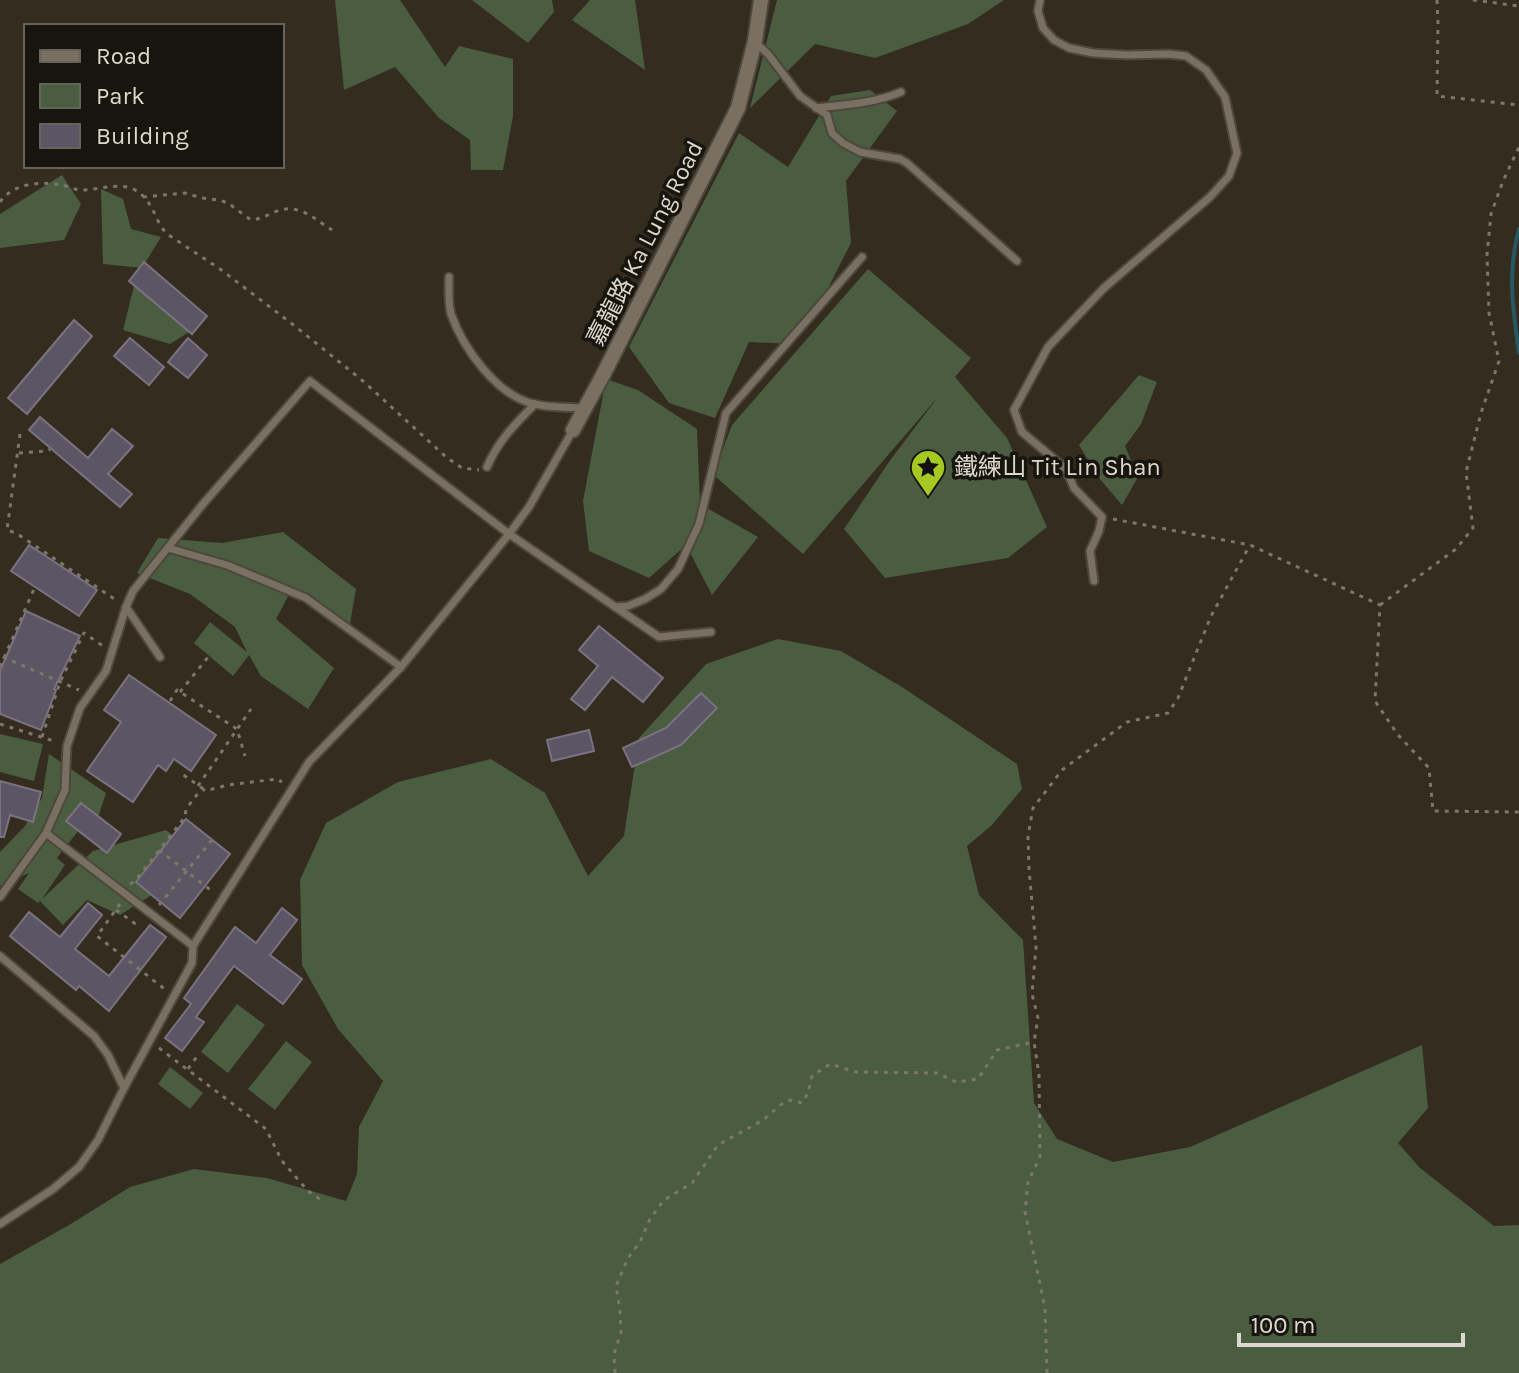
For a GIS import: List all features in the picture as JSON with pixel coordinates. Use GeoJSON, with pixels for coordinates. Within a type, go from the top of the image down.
{"type":"FeatureCollection","features":[{"type":"Feature","properties":{"kind":"street","name":"嘉龍路 Ka Lung Road"},"geometry":{"type":"LineString","coordinates":[[573,430],[738,108],[755,41],[761,0]]}},
{"type":"Feature","properties":{"kind":"lane"},"geometry":{"type":"LineString","coordinates":[[1040,0],[1038,11],[1043,28],[1054,40],[1069,48],[1116,55],[1186,56],[1206,70],[1225,97],[1237,153],[1229,176],[1210,197],[1104,288],[1048,347],[1014,410],[1022,432],[1066,469],[1074,488],[1102,517],[1090,551],[1094,581]]}},
{"type":"Feature","properties":{"kind":"lane"},"geometry":{"type":"LineString","coordinates":[[755,41],[800,96],[827,115],[832,133],[843,143],[860,152],[907,163],[1017,261]]}},
{"type":"Feature","properties":{"kind":"lane"},"geometry":{"type":"LineString","coordinates":[[816,108],[851,105],[901,92]]}},
{"type":"Feature","properties":{"kind":"lane"},"geometry":{"type":"LineString","coordinates":[[615,607],[645,599],[661,589],[678,569],[699,524],[726,413],[862,257]]}},
{"type":"Feature","properties":{"kind":"lane"},"geometry":{"type":"LineString","coordinates":[[449,277],[450,311],[466,346],[490,377],[518,399],[535,404],[584,408]]}},
{"type":"Feature","properties":{"kind":"lane"},"geometry":{"type":"LineString","coordinates":[[0,897],[46,833],[65,790],[67,746],[80,708],[106,671],[133,591],[203,504],[310,381],[509,534],[659,637],[711,632]]}},
{"type":"Feature","properties":{"kind":"lane"},"geometry":{"type":"LineString","coordinates":[[487,467],[510,429],[535,404]]}},
{"type":"Feature","properties":{"kind":"lane","name":"嘉龍路 Ka Lung Road"},"geometry":{"type":"LineString","coordinates":[[0,1224],[53,1189],[79,1167],[98,1140],[192,963],[193,946],[309,762],[401,667],[509,534],[529,507],[573,430]]}},
{"type":"Feature","properties":{"kind":"lane"},"geometry":{"type":"LineString","coordinates":[[168,548],[227,565],[306,598],[401,667]]}},
{"type":"Feature","properties":{"kind":"lane"},"geometry":{"type":"LineString","coordinates":[[126,607],[160,657]]}},
{"type":"Feature","properties":{"kind":"lane"},"geometry":{"type":"LineString","coordinates":[[46,833],[193,946]]}},
{"type":"Feature","properties":{"kind":"lane"},"geometry":{"type":"LineString","coordinates":[[0,956],[94,1036],[108,1055],[124,1088]]}},
{"type":"Feature","properties":{"kind":"path"},"geometry":{"type":"LineString","coordinates":[[1437,0],[1437,96],[1519,105]]}},
{"type":"Feature","properties":{"kind":"path"},"geometry":{"type":"LineString","coordinates":[[1473,0],[1519,6]]}},
{"type":"Feature","properties":{"kind":"path"},"geometry":{"type":"LineString","coordinates":[[1380,605],[1456,549],[1473,528],[1466,472],[1481,413],[1499,361],[1489,313],[1487,255],[1491,214],[1519,147]]}},
{"type":"Feature","properties":{"kind":"path"},"geometry":{"type":"LineString","coordinates":[[0,202],[21,187],[45,182],[78,190],[134,190],[153,207],[161,228],[167,234],[220,269],[303,333],[363,381],[446,457],[462,468],[476,470],[487,467]]}},
{"type":"Feature","properties":{"kind":"path"},"geometry":{"type":"LineString","coordinates":[[0,192],[6,195]]}},
{"type":"Feature","properties":{"kind":"path"},"geometry":{"type":"LineString","coordinates":[[143,197],[185,193],[219,200],[251,220],[263,219],[280,209],[298,208],[332,230]]}},
{"type":"Feature","properties":{"kind":"path"},"geometry":{"type":"LineString","coordinates":[[20,434],[7,530],[126,607]]}},
{"type":"Feature","properties":{"kind":"path"},"geometry":{"type":"LineString","coordinates":[[17,453],[50,449]]}},
{"type":"Feature","properties":{"kind":"path"},"geometry":{"type":"LineString","coordinates":[[1102,517],[1250,545],[1380,605]]}},
{"type":"Feature","properties":{"kind":"path"},"geometry":{"type":"LineString","coordinates":[[1047,1373],[1045,1308],[1025,1212],[1028,1182],[1040,1157],[1039,1075],[1034,1042],[1038,1018],[1032,994],[1036,947],[1028,836],[1033,808],[1062,770],[1127,722],[1168,713],[1178,698],[1211,616],[1250,545]]}},
{"type":"Feature","properties":{"kind":"path"},"geometry":{"type":"LineString","coordinates":[[0,667],[34,589]]}},
{"type":"Feature","properties":{"kind":"path"},"geometry":{"type":"LineString","coordinates":[[1380,605],[1375,701],[1398,735],[1429,768],[1433,811],[1519,812]]}},
{"type":"Feature","properties":{"kind":"path"},"geometry":{"type":"LineString","coordinates":[[42,737],[60,682],[84,633],[112,652]]}},
{"type":"Feature","properties":{"kind":"path"},"geometry":{"type":"LineString","coordinates":[[180,692],[209,656]]}},
{"type":"Feature","properties":{"kind":"path"},"geometry":{"type":"LineString","coordinates":[[3,657],[90,695]]}},
{"type":"Feature","properties":{"kind":"path"},"geometry":{"type":"LineString","coordinates":[[170,701],[177,690],[237,729],[245,756]]}},
{"type":"Feature","properties":{"kind":"path"},"geometry":{"type":"LineString","coordinates":[[174,997],[97,936],[116,910],[124,892],[185,817],[186,809],[251,709]]}},
{"type":"Feature","properties":{"kind":"path"},"geometry":{"type":"LineString","coordinates":[[0,724],[54,741]]}},
{"type":"Feature","properties":{"kind":"path"},"geometry":{"type":"LineString","coordinates":[[182,774],[205,791],[277,779],[292,789]]}},
{"type":"Feature","properties":{"kind":"path"},"geometry":{"type":"LineString","coordinates":[[152,914],[212,840]]}},
{"type":"Feature","properties":{"kind":"path"},"geometry":{"type":"LineString","coordinates":[[159,850],[222,899]]}},
{"type":"Feature","properties":{"kind":"path"},"geometry":{"type":"LineString","coordinates":[[116,910],[137,925]]}},
{"type":"Feature","properties":{"kind":"path"},"geometry":{"type":"LineString","coordinates":[[149,1041],[266,1129],[282,1161],[308,1191],[324,1202]]}},
{"type":"Feature","properties":{"kind":"path"},"geometry":{"type":"LineString","coordinates":[[615,1373],[614,1354],[621,1332],[616,1286],[624,1266],[664,1200],[692,1183],[718,1145],[763,1120],[783,1103],[790,1100],[802,1103],[812,1076],[830,1064],[856,1072],[937,1073],[956,1082],[978,1079],[997,1050],[1034,1042]]}},
{"type":"Feature","properties":{"kind":"path"},"geometry":{"type":"LineString","coordinates":[[188,1070],[198,1055]]}},
{"type":"Feature","properties":{"kind":"green space"},"geometry":{"type":"Polygon","coordinates":[[[335,0],[400,0],[445,67],[459,46],[513,59],[513,116],[503,170],[471,170],[470,140],[439,118],[395,67],[344,90],[335,0]]]}},
{"type":"Feature","properties":{"kind":"green space"},"geometry":{"type":"Polygon","coordinates":[[[472,0],[552,0],[554,12],[528,43],[472,0]]]}},
{"type":"Feature","properties":{"kind":"green space"},"geometry":{"type":"Polygon","coordinates":[[[590,0],[635,0],[645,70],[572,20],[590,0]]]}},
{"type":"Feature","properties":{"kind":"green space"},"geometry":{"type":"Polygon","coordinates":[[[777,0],[1004,0],[968,24],[875,58],[815,44],[750,108],[777,0]]]}},
{"type":"Feature","properties":{"kind":"green space"},"geometry":{"type":"Polygon","coordinates":[[[870,90],[897,111],[846,181],[851,243],[827,290],[793,344],[749,342],[715,418],[669,403],[629,347],[739,133],[788,167],[831,96],[870,90]]]}},
{"type":"Feature","properties":{"kind":"green space"},"geometry":{"type":"Polygon","coordinates":[[[62,175],[81,204],[64,240],[0,248],[0,214],[62,175]]]}},
{"type":"Feature","properties":{"kind":"green space"},"geometry":{"type":"Polygon","coordinates":[[[101,189],[123,199],[131,229],[161,237],[142,268],[103,264],[101,189]]]}},
{"type":"Feature","properties":{"kind":"green space"},"geometry":{"type":"Polygon","coordinates":[[[868,269],[971,358],[955,377],[1007,438],[1047,527],[1008,558],[885,578],[844,529],[938,397],[803,554],[716,477],[732,425],[868,269]]]}},
{"type":"Feature","properties":{"kind":"green space"},"geometry":{"type":"Polygon","coordinates":[[[134,286],[178,299],[189,332],[170,344],[123,330],[134,286]]]}},
{"type":"Feature","properties":{"kind":"green space"},"geometry":{"type":"Polygon","coordinates":[[[1139,375],[1157,382],[1141,424],[1125,446],[1138,477],[1122,505],[1099,478],[1079,445],[1139,375]]]}},
{"type":"Feature","properties":{"kind":"green space"},"geometry":{"type":"Polygon","coordinates":[[[606,379],[638,390],[697,429],[700,504],[758,537],[712,595],[686,545],[649,578],[589,551],[583,501],[606,379]]]}},
{"type":"Feature","properties":{"kind":"green space"},"geometry":{"type":"Polygon","coordinates":[[[283,532],[356,589],[350,624],[293,587],[276,619],[334,668],[308,709],[261,676],[249,655],[233,676],[194,643],[210,622],[247,652],[235,627],[190,594],[137,573],[158,538],[222,543],[283,532]]]}},
{"type":"Feature","properties":{"kind":"green space"},"geometry":{"type":"Polygon","coordinates":[[[778,639],[841,651],[902,687],[1017,764],[1022,789],[992,825],[967,846],[979,895],[1023,940],[1034,1103],[1057,1139],[1113,1162],[1190,1147],[1422,1045],[1428,1108],[1398,1143],[1420,1168],[1494,1226],[1519,1225],[1519,1373],[0,1373],[0,1264],[130,1187],[194,1169],[267,1178],[346,1201],[357,1174],[359,1127],[383,1081],[338,1029],[302,965],[300,880],[326,823],[398,782],[491,759],[545,793],[588,876],[624,836],[639,738],[706,664],[778,639]]]}},
{"type":"Feature","properties":{"kind":"green space"},"geometry":{"type":"Polygon","coordinates":[[[0,734],[43,744],[34,781],[0,772],[0,734]]]}},
{"type":"Feature","properties":{"kind":"green space"},"geometry":{"type":"Polygon","coordinates":[[[49,754],[106,793],[94,830],[78,831],[57,858],[65,865],[42,899],[93,851],[166,830],[204,862],[120,915],[87,900],[63,925],[40,901],[38,903],[18,889],[29,873],[0,886],[0,852],[25,826],[42,798],[49,754]]]}},
{"type":"Feature","properties":{"kind":"green space"},"geometry":{"type":"Polygon","coordinates":[[[237,1004],[265,1025],[228,1073],[201,1052],[237,1004]]]}},
{"type":"Feature","properties":{"kind":"green space"},"geometry":{"type":"Polygon","coordinates":[[[286,1041],[312,1062],[275,1110],[248,1089],[286,1041]]]}},
{"type":"Feature","properties":{"kind":"green space"},"geometry":{"type":"Polygon","coordinates":[[[170,1067],[203,1093],[190,1109],[158,1084],[170,1067]]]}},
{"type":"Feature","properties":{"kind":"building"},"geometry":{"type":"Polygon","coordinates":[[[144,262],[207,316],[192,334],[129,281],[144,262]]]}},
{"type":"Feature","properties":{"kind":"building"},"geometry":{"type":"Polygon","coordinates":[[[74,320],[92,336],[27,414],[8,398],[74,320]]]}},
{"type":"Feature","properties":{"kind":"building"},"geometry":{"type":"Polygon","coordinates":[[[130,338],[164,367],[149,385],[114,356],[130,338]]]}},
{"type":"Feature","properties":{"kind":"building"},"geometry":{"type":"Polygon","coordinates":[[[188,338],[207,355],[188,378],[168,362],[188,338]]]}},
{"type":"Feature","properties":{"kind":"building"},"geometry":{"type":"Polygon","coordinates":[[[40,417],[88,458],[112,429],[133,446],[108,474],[132,494],[120,507],[29,430],[40,417]]]}},
{"type":"Feature","properties":{"kind":"building"},"geometry":{"type":"Polygon","coordinates":[[[29,545],[97,590],[79,616],[11,571],[29,545]]]}},
{"type":"Feature","properties":{"kind":"building"},"geometry":{"type":"Polygon","coordinates":[[[26,611],[80,636],[54,689],[41,730],[0,714],[0,671],[26,611]]]}},
{"type":"Feature","properties":{"kind":"building"},"geometry":{"type":"Polygon","coordinates":[[[599,626],[663,678],[643,702],[612,677],[585,710],[571,699],[598,666],[579,650],[599,626]]]}},
{"type":"Feature","properties":{"kind":"building"},"geometry":{"type":"Polygon","coordinates":[[[129,675],[216,735],[191,771],[174,759],[166,771],[158,765],[133,802],[87,771],[121,722],[104,710],[129,675]]]}},
{"type":"Feature","properties":{"kind":"building"},"geometry":{"type":"Polygon","coordinates":[[[701,693],[717,708],[681,745],[632,767],[623,748],[666,728],[701,693]]]}},
{"type":"Feature","properties":{"kind":"building"},"geometry":{"type":"Polygon","coordinates":[[[589,730],[594,751],[552,761],[547,740],[589,730]]]}},
{"type":"Feature","properties":{"kind":"building"},"geometry":{"type":"Polygon","coordinates":[[[0,781],[41,792],[33,822],[10,815],[4,837],[0,837],[0,781]]]}},
{"type":"Feature","properties":{"kind":"building"},"geometry":{"type":"Polygon","coordinates":[[[81,803],[121,834],[107,853],[66,821],[81,803]]]}},
{"type":"Feature","properties":{"kind":"building"},"geometry":{"type":"Polygon","coordinates":[[[186,819],[230,854],[180,918],[136,882],[186,819]]]}},
{"type":"Feature","properties":{"kind":"building"},"geometry":{"type":"Polygon","coordinates":[[[88,903],[102,915],[75,949],[109,976],[150,925],[166,937],[109,1011],[79,986],[76,990],[10,936],[29,912],[60,937],[88,903]]]}},
{"type":"Feature","properties":{"kind":"building"},"geometry":{"type":"Polygon","coordinates":[[[282,908],[297,920],[270,955],[302,979],[283,1004],[234,966],[196,1017],[204,1022],[182,1051],[165,1038],[191,1004],[184,998],[235,927],[256,943],[282,908]]]}},
{"type":"Feature","properties":{"kind":"waterway"},"geometry":{"type":"LineString","coordinates":[[1519,229],[1512,276],[1519,353]]}},
{"type":"Feature","properties":{"kind":"place","name":"鐵練山 Tit Lin Shan"},"geometry":{"type":"Point","coordinates":[928,498]}}]}
